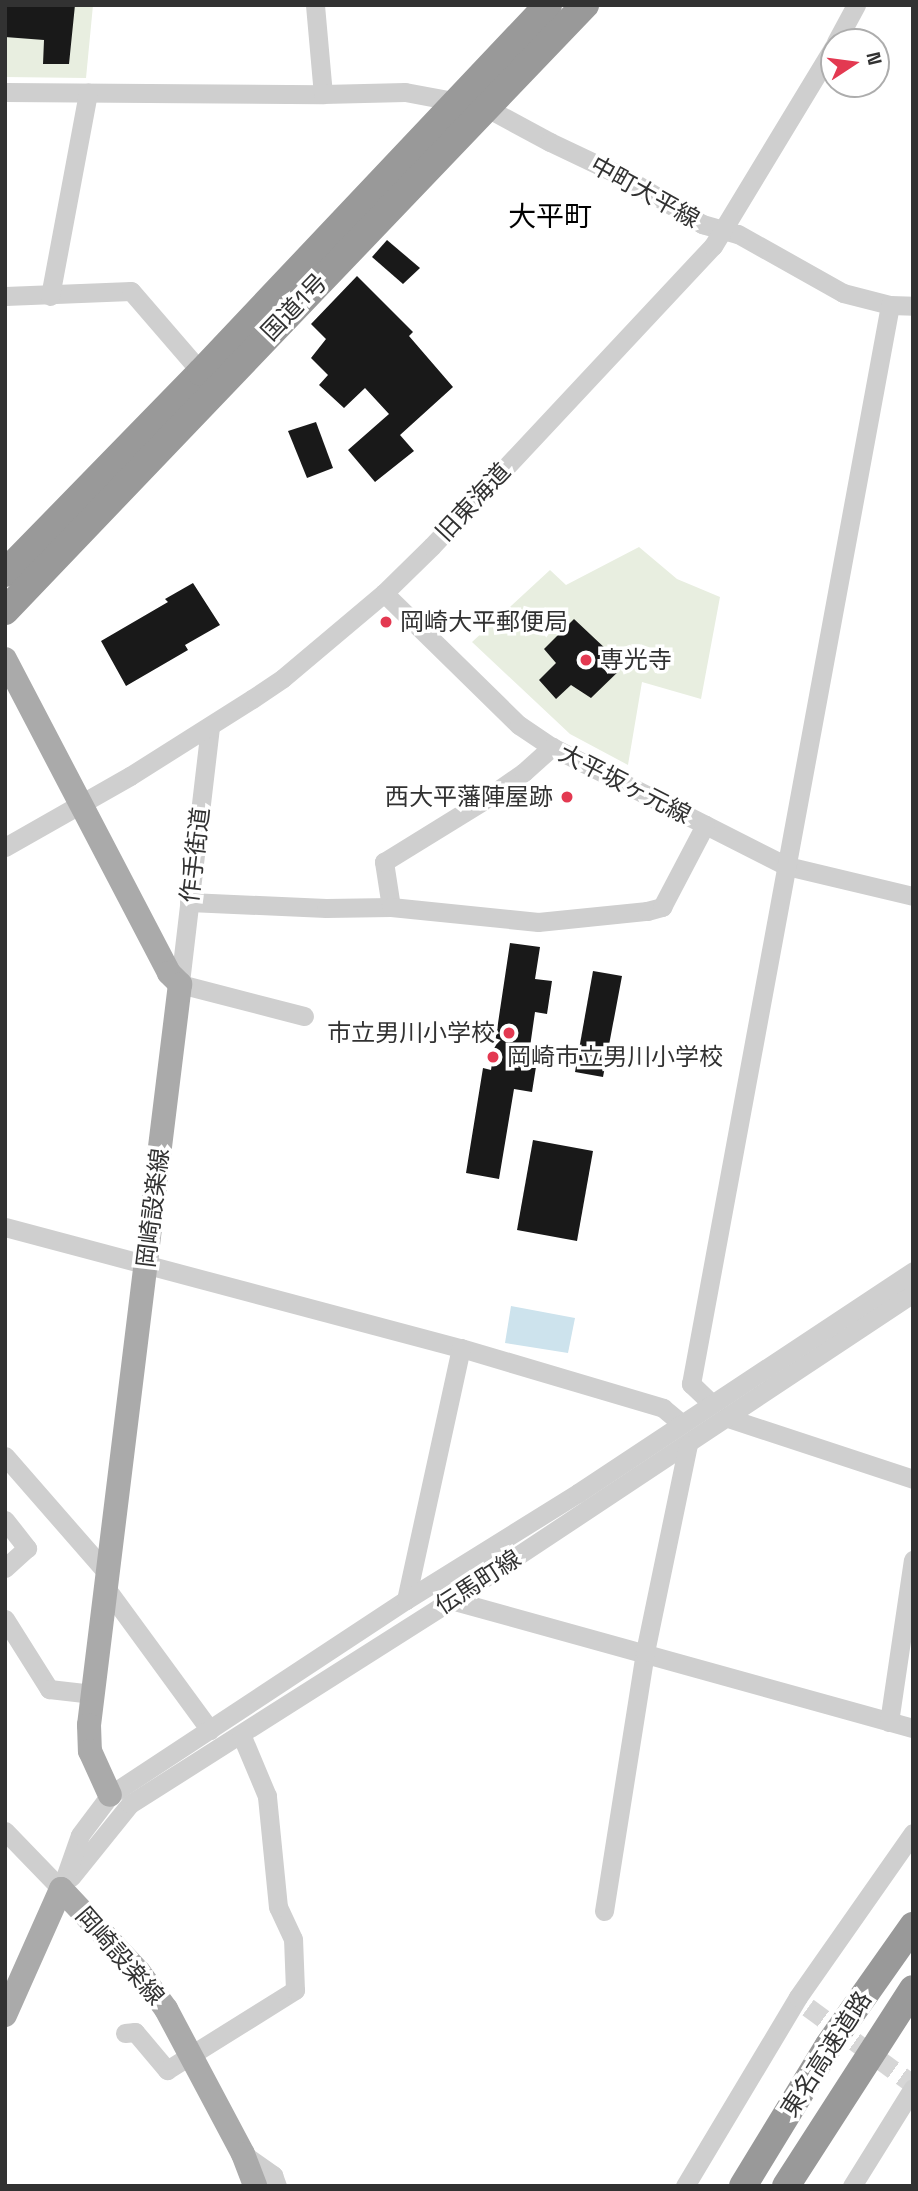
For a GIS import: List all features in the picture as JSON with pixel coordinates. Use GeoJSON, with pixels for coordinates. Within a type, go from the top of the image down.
{"type":"FeatureCollection","features":[{"type":"Feature","properties":{"kind":"highway","name":"国道1号"},"geometry":{"type":"LineString","coordinates":[[5,573],[201,372],[548,5]]}},
{"type":"Feature","properties":{"kind":"highway","name":"国道1号"},"geometry":{"type":"LineString","coordinates":[[5,611],[585,5]]}},
{"type":"Feature","properties":{"kind":"highway","name":"東名高速道路"},"geometry":{"type":"LineString","coordinates":[[743,2186],[829,2045],[913,1926]]}},
{"type":"Feature","properties":{"kind":"highway","name":"東名高速道路"},"geometry":{"type":"LineString","coordinates":[[786,2186],[913,1989]]}},
{"type":"Feature","properties":{"kind":"highway"},"geometry":{"type":"LineString","coordinates":[[834,2108],[913,2010]]}},
{"type":"Feature","properties":{"kind":"main road"},"geometry":{"type":"LineString","coordinates":[[5,659],[169,972],[180,984]]}},
{"type":"Feature","properties":{"kind":"main road","name":"岡崎設楽線"},"geometry":{"type":"LineString","coordinates":[[110,1795],[90,1751],[89,1725],[180,984]]}},
{"type":"Feature","properties":{"kind":"main road","name":"岡崎設楽線"},"geometry":{"type":"LineString","coordinates":[[5,2015],[61,1889],[139,1972],[166,2009],[243,2154],[255,2186]]}},
{"type":"Feature","properties":{"kind":"street"},"geometry":{"type":"LineString","coordinates":[[315,5],[323,94]]}},
{"type":"Feature","properties":{"kind":"street","name":"旧東海道"},"geometry":{"type":"LineString","coordinates":[[844,28],[856,5]]}},
{"type":"Feature","properties":{"kind":"street","name":"旧東海道"},"geometry":{"type":"LineString","coordinates":[[5,847],[210,727],[283,678],[384,593],[432,546],[725,231],[820,70]]}},
{"type":"Feature","properties":{"kind":"street","name":"中町大平線"},"geometry":{"type":"LineString","coordinates":[[5,92],[405,92],[485,107],[628,179],[702,224],[738,234],[843,293],[906,308]]}},
{"type":"Feature","properties":{"kind":"street"},"geometry":{"type":"LineString","coordinates":[[50,296],[88,93]]}},
{"type":"Feature","properties":{"kind":"street"},"geometry":{"type":"LineString","coordinates":[[5,296],[131,291],[201,372]]}},
{"type":"Feature","properties":{"kind":"street"},"geometry":{"type":"LineString","coordinates":[[711,1403],[691,1384],[787,866],[906,308]]}},
{"type":"Feature","properties":{"kind":"street","name":"大平坂ヶ元線"},"geometry":{"type":"LineString","coordinates":[[384,593],[519,725],[552,747],[787,866],[913,896]]}},
{"type":"Feature","properties":{"kind":"street","name":"作手街道"},"geometry":{"type":"LineString","coordinates":[[180,984],[210,727]]}},
{"type":"Feature","properties":{"kind":"street"},"geometry":{"type":"LineString","coordinates":[[391,907],[384,862],[481,802],[524,772],[552,747]]}},
{"type":"Feature","properties":{"kind":"street"},"geometry":{"type":"LineString","coordinates":[[189,902],[326,908],[391,907],[538,922],[647,911],[662,907],[705,825]]}},
{"type":"Feature","properties":{"kind":"street"},"geometry":{"type":"LineString","coordinates":[[180,984],[304,1016]]}},
{"type":"Feature","properties":{"kind":"street"},"geometry":{"type":"LineString","coordinates":[[5,1227],[461,1348],[663,1408],[681,1423],[913,1271]]}},
{"type":"Feature","properties":{"kind":"street","name":"伝馬町線"},"geometry":{"type":"LineString","coordinates":[[61,1889],[130,1804],[451,1600],[913,1293]]}},
{"type":"Feature","properties":{"kind":"street"},"geometry":{"type":"LineString","coordinates":[[406,1600],[461,1348]]}},
{"type":"Feature","properties":{"kind":"street"},"geometry":{"type":"LineString","coordinates":[[728,1418],[913,1479]]}},
{"type":"Feature","properties":{"kind":"street","name":"伝馬町線"},"geometry":{"type":"LineString","coordinates":[[110,1795],[406,1600],[578,1493],[681,1423]]}},
{"type":"Feature","properties":{"kind":"street"},"geometry":{"type":"LineString","coordinates":[[604,1911],[645,1652],[688,1445]]}},
{"type":"Feature","properties":{"kind":"street"},"geometry":{"type":"LineString","coordinates":[[5,1456],[107,1581],[210,1731]]}},
{"type":"Feature","properties":{"kind":"street"},"geometry":{"type":"LineString","coordinates":[[5,1520],[27,1548],[5,1568]]}},
{"type":"Feature","properties":{"kind":"street"},"geometry":{"type":"LineString","coordinates":[[889,1722],[913,1559]]}},
{"type":"Feature","properties":{"kind":"street"},"geometry":{"type":"LineString","coordinates":[[451,1600],[913,1728]]}},
{"type":"Feature","properties":{"kind":"street"},"geometry":{"type":"LineString","coordinates":[[5,1619],[49,1689],[93,1695]]}},
{"type":"Feature","properties":{"kind":"street"},"geometry":{"type":"LineString","coordinates":[[125,2033],[135,2032],[167,2070],[295,1990],[293,1939],[278,1907],[267,1796],[241,1734]]}},
{"type":"Feature","properties":{"kind":"street"},"geometry":{"type":"LineString","coordinates":[[5,1831],[61,1889],[80,1835],[110,1795]]}},
{"type":"Feature","properties":{"kind":"street"},"geometry":{"type":"LineString","coordinates":[[685,2186],[913,1833]]}},
{"type":"Feature","properties":{"kind":"street"},"geometry":{"type":"LineString","coordinates":[[852,2186],[913,2088]]}},
{"type":"Feature","properties":{"kind":"street"},"geometry":{"type":"LineString","coordinates":[[243,2154],[273,2175],[277,2186]]}},
{"type":"Feature","properties":{"kind":"shaded area"},"geometry":{"type":"Polygon","coordinates":[[[5,5],[93,5],[86,78],[5,77],[5,5]]]}},
{"type":"Feature","properties":{"kind":"shaded area"},"geometry":{"type":"Polygon","coordinates":[[[639,547],[677,579],[720,597],[701,699],[642,682],[628,765],[570,734],[472,642],[550,570],[566,585],[639,547]]]}},
{"type":"Feature","properties":{"kind":"water"},"geometry":{"type":"Polygon","coordinates":[[[511,1306],[575,1318],[568,1353],[505,1343],[511,1306]]]}},
{"type":"Feature","properties":{"kind":"building"},"geometry":{"type":"Polygon","coordinates":[[[5,5],[75,5],[69,64],[43,64],[44,40],[5,37],[5,5]]]}},
{"type":"Feature","properties":{"kind":"building"},"geometry":{"type":"Polygon","coordinates":[[[387,240],[420,268],[403,284],[372,257],[387,240]]]}},
{"type":"Feature","properties":{"kind":"building"},"geometry":{"type":"Polygon","coordinates":[[[357,276],[413,332],[409,336],[453,387],[400,435],[414,451],[375,482],[348,450],[389,414],[365,388],[344,408],[319,385],[328,375],[311,358],[326,339],[311,324],[357,276]]]}},
{"type":"Feature","properties":{"kind":"building"},"geometry":{"type":"Polygon","coordinates":[[[316,422],[333,468],[307,478],[288,431],[316,422]]]}},
{"type":"Feature","properties":{"kind":"building"},"geometry":{"type":"Polygon","coordinates":[[[193,583],[220,625],[185,645],[188,650],[126,686],[101,641],[168,602],[165,599],[193,583]]]}},
{"type":"Feature","properties":{"kind":"building"},"geometry":{"type":"Polygon","coordinates":[[[574,619],[624,666],[591,698],[571,685],[556,699],[539,680],[556,663],[544,649],[574,619]]]}},
{"type":"Feature","properties":{"kind":"building"},"geometry":{"type":"Polygon","coordinates":[[[510,943],[540,947],[535,979],[552,981],[547,1014],[535,1012],[530,1047],[539,1048],[532,1092],[514,1089],[499,1179],[466,1173],[483,1068],[491,1070],[510,943]]]}},
{"type":"Feature","properties":{"kind":"building"},"geometry":{"type":"Polygon","coordinates":[[[593,971],[622,976],[603,1077],[575,1072],[593,971]]]}},
{"type":"Feature","properties":{"kind":"building"},"geometry":{"type":"Polygon","coordinates":[[[533,1140],[593,1151],[577,1241],[517,1230],[533,1140]]]}},
{"type":"Feature","properties":{"kind":"tunnel"},"geometry":{"type":"LineString","coordinates":[[808,2007],[913,2084]]}},
{"type":"Feature","properties":{"kind":"place","name":"岡崎大平郵便局"},"geometry":{"type":"Point","coordinates":[386,622]}},
{"type":"Feature","properties":{"kind":"place","name":"専光寺"},"geometry":{"type":"Point","coordinates":[586,660]}},
{"type":"Feature","properties":{"kind":"place","name":"西大平藩陣屋跡"},"geometry":{"type":"Point","coordinates":[567,797]}},
{"type":"Feature","properties":{"kind":"place","name":"市立男川小学校"},"geometry":{"type":"Point","coordinates":[509,1033]}},
{"type":"Feature","properties":{"kind":"place","name":"岡崎市立男川小学校"},"geometry":{"type":"Point","coordinates":[493,1057]}},
{"type":"Feature","properties":{"kind":"district","name":"大平町"},"geometry":{"type":"Point","coordinates":[550,216]}}]}
